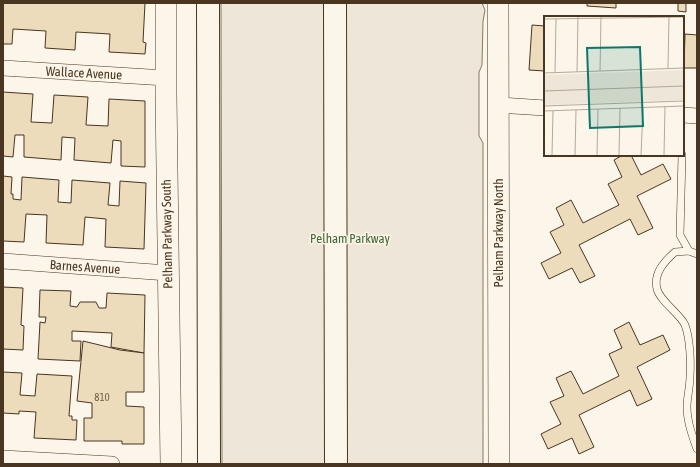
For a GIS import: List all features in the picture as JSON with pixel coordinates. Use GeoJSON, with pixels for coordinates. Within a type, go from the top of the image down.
{"type":"FeatureCollection","features":[{"type":"Feature","properties":{"kind":"main road"},"geometry":{"type":"LineString","coordinates":[[208,3],[209,464]]}},
{"type":"Feature","properties":{"kind":"main road"},"geometry":{"type":"LineString","coordinates":[[335,3],[336,464]]}},
{"type":"Feature","properties":{"kind":"street","name":"Pelham Parkway South"},"geometry":{"type":"LineString","coordinates":[[166,3],[171,464]]}},
{"type":"Feature","properties":{"kind":"street","name":"Pelham Parkway North"},"geometry":{"type":"LineString","coordinates":[[498,3],[499,464]]}},
{"type":"Feature","properties":{"kind":"street","name":"Wallace Avenue"},"geometry":{"type":"LineString","coordinates":[[3,68],[166,78]]}},
{"type":"Feature","properties":{"kind":"street"},"geometry":{"type":"LineString","coordinates":[[498,106],[544,108]]}},
{"type":"Feature","properties":{"kind":"street"},"geometry":{"type":"LineString","coordinates":[[684,115],[697,116]]}},
{"type":"Feature","properties":{"kind":"street","name":"Barnes Avenue"},"geometry":{"type":"LineString","coordinates":[[3,261],[168,273]]}},
{"type":"Feature","properties":{"kind":"street"},"geometry":{"type":"LineString","coordinates":[[3,458],[112,464]]}},
{"type":"Feature","properties":{"kind":"lane"},"geometry":{"type":"LineString","coordinates":[[682,156],[680,235],[689,251]]}},
{"type":"Feature","properties":{"kind":"lane"},"geometry":{"type":"LineString","coordinates":[[697,254],[689,251],[675,252],[666,261],[658,273],[657,289],[669,306],[685,324],[688,340],[690,376],[687,408],[690,430],[697,449]]}},
{"type":"Feature","properties":{"kind":"green space","name":"Pelham Parkway"},"geometry":{"type":"Polygon","coordinates":[[[221,3],[482,3],[485,10],[483,21],[482,65],[479,72],[479,136],[483,143],[483,464],[222,464],[221,3]]]}},
{"type":"Feature","properties":{"kind":"building"},"geometry":{"type":"Polygon","coordinates":[[[3,3],[145,3],[143,42],[146,43],[145,54],[109,52],[110,34],[76,32],[75,50],[45,48],[46,31],[13,29],[12,44],[3,44],[3,3]]]}},
{"type":"Feature","properties":{"kind":"building"},"geometry":{"type":"Polygon","coordinates":[[[587,3],[616,3],[616,8],[587,6],[587,3]]]}},
{"type":"Feature","properties":{"kind":"building"},"geometry":{"type":"Polygon","coordinates":[[[678,3],[686,3],[686,12],[678,11],[678,3]]]}},
{"type":"Feature","properties":{"kind":"building"},"geometry":{"type":"Polygon","coordinates":[[[532,25],[544,26],[544,71],[529,70],[532,25]]]}},
{"type":"Feature","properties":{"kind":"building"},"geometry":{"type":"Polygon","coordinates":[[[685,34],[697,35],[697,68],[684,68],[685,34]]]}},
{"type":"Feature","properties":{"kind":"building"},"geometry":{"type":"Polygon","coordinates":[[[3,92],[33,94],[31,122],[52,123],[54,95],[88,97],[86,125],[108,126],[109,99],[145,101],[145,167],[121,166],[121,141],[113,140],[111,163],[74,160],[75,138],[62,137],[61,160],[24,157],[24,135],[15,135],[13,157],[3,156],[3,92]]]}},
{"type":"Feature","properties":{"kind":"building"},"geometry":{"type":"Polygon","coordinates":[[[621,156],[632,156],[641,175],[663,164],[671,179],[637,196],[653,228],[638,235],[630,219],[579,245],[595,276],[580,283],[572,268],[549,279],[541,263],[561,253],[550,232],[564,225],[556,208],[571,200],[583,223],[619,205],[608,184],[622,177],[614,160],[621,156]]]}},
{"type":"Feature","properties":{"kind":"building"},"geometry":{"type":"Polygon","coordinates":[[[3,176],[12,177],[11,194],[13,194],[13,199],[21,200],[22,177],[59,180],[58,202],[71,203],[72,180],[110,183],[108,205],[119,206],[120,181],[146,183],[144,249],[105,247],[106,219],[85,217],[83,245],[46,243],[47,215],[26,214],[24,242],[3,241],[3,176]]]}},
{"type":"Feature","properties":{"kind":"building"},"geometry":{"type":"Polygon","coordinates":[[[3,287],[23,288],[21,325],[24,326],[23,350],[3,349],[3,287]]]}},
{"type":"Feature","properties":{"kind":"building"},"geometry":{"type":"Polygon","coordinates":[[[40,290],[71,291],[70,306],[77,307],[80,302],[96,302],[99,308],[106,308],[107,293],[145,295],[144,353],[111,347],[112,333],[72,331],[72,341],[81,341],[80,361],[38,359],[40,322],[45,323],[46,317],[39,317],[40,290]]]}},
{"type":"Feature","properties":{"kind":"building"},"geometry":{"type":"Polygon","coordinates":[[[629,322],[640,345],[663,335],[670,350],[637,367],[652,399],[637,406],[630,390],[579,415],[594,447],[579,454],[572,438],[548,449],[541,434],[561,424],[550,402],[564,396],[556,378],[571,371],[583,394],[619,376],[609,354],[622,348],[614,330],[629,322]]]}},
{"type":"Feature","properties":{"kind":"building"},"geometry":{"type":"Polygon","coordinates":[[[83,341],[120,350],[144,353],[144,392],[126,392],[126,406],[144,407],[144,444],[122,444],[122,441],[84,441],[84,418],[92,418],[92,403],[77,401],[83,341]]]}},
{"type":"Feature","properties":{"kind":"building"},"geometry":{"type":"Polygon","coordinates":[[[3,372],[22,373],[20,395],[35,396],[37,374],[72,376],[69,416],[72,416],[72,420],[77,420],[76,440],[34,438],[36,412],[19,411],[19,414],[3,413],[3,372]]]}}]}
